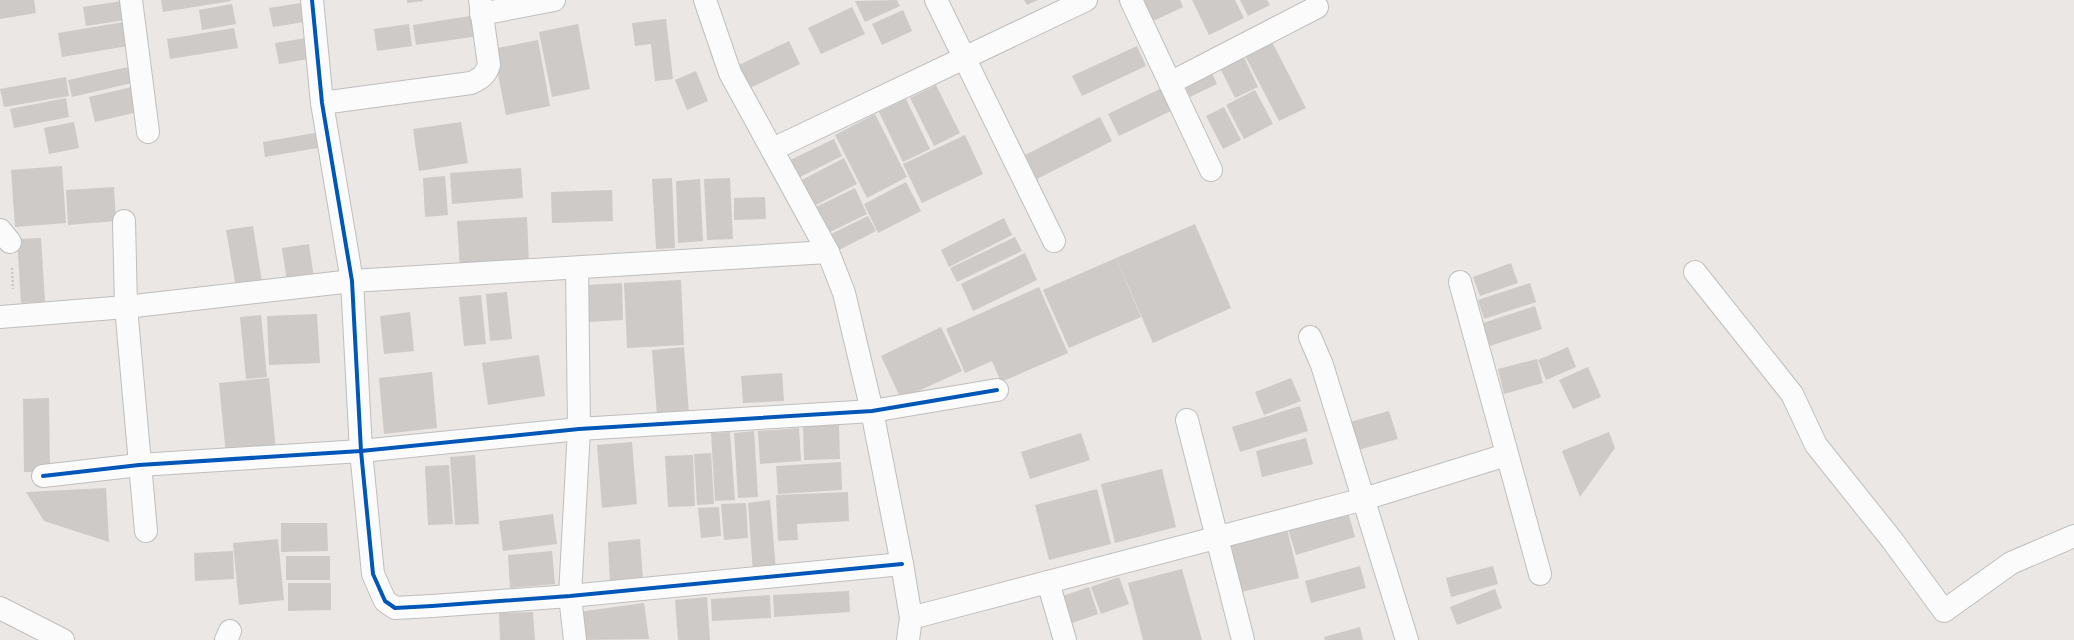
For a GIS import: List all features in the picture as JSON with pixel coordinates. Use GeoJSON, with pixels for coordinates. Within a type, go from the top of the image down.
{"type":"FeatureCollection","features":[{"type":"Feature","properties":{"kind":"street"},"geometry":{"type":"LineString","coordinates":[[131,0],[148,132]]}},
{"type":"Feature","properties":{"kind":"street"},"geometry":{"type":"LineString","coordinates":[[312,0],[322,103],[352,281],[361,451],[373,574],[385,602],[394,608],[570,596],[902,564]]}},
{"type":"Feature","properties":{"kind":"street"},"geometry":{"type":"LineString","coordinates":[[322,103],[471,83],[478,80],[487,73],[489,65],[480,7],[554,0]]}},
{"type":"Feature","properties":{"kind":"street"},"geometry":{"type":"LineString","coordinates":[[705,0],[730,73],[750,112],[773,149],[828,252],[844,293],[872,411],[902,564],[911,618],[908,640]]}},
{"type":"Feature","properties":{"kind":"street"},"geometry":{"type":"LineString","coordinates":[[936,0],[963,58],[1054,241]]}},
{"type":"Feature","properties":{"kind":"street"},"geometry":{"type":"LineString","coordinates":[[773,149],[1086,0]]}},
{"type":"Feature","properties":{"kind":"street"},"geometry":{"type":"LineString","coordinates":[[1131,0],[1211,170]]}},
{"type":"Feature","properties":{"kind":"street"},"geometry":{"type":"LineString","coordinates":[[1170,82],[1317,7]]}},
{"type":"Feature","properties":{"kind":"street"},"geometry":{"type":"LineString","coordinates":[[124,221],[126,307],[146,531]]}},
{"type":"Feature","properties":{"kind":"street"},"geometry":{"type":"LineString","coordinates":[[7,316],[126,307],[352,281],[828,252]]}},
{"type":"Feature","properties":{"kind":"street"},"geometry":{"type":"LineString","coordinates":[[575,640],[570,596],[579,429],[577,268]]}},
{"type":"Feature","properties":{"kind":"street"},"geometry":{"type":"LineString","coordinates":[[1695,272],[1792,394],[1816,446],[1892,540],[1944,611],[2012,563],[2074,536]]}},
{"type":"Feature","properties":{"kind":"street"},"geometry":{"type":"LineString","coordinates":[[1460,282],[1506,455],[1540,574]]}},
{"type":"Feature","properties":{"kind":"street"},"geometry":{"type":"LineString","coordinates":[[1310,337],[1322,365],[1407,640]]}},
{"type":"Feature","properties":{"kind":"street"},"geometry":{"type":"LineString","coordinates":[[43,476],[139,465],[361,451],[579,429],[872,411],[997,390]]}},
{"type":"Feature","properties":{"kind":"street"},"geometry":{"type":"LineString","coordinates":[[1187,420],[1243,640]]}},
{"type":"Feature","properties":{"kind":"street"},"geometry":{"type":"LineString","coordinates":[[911,618],[1364,499],[1506,455]]}},
{"type":"Feature","properties":{"kind":"street"},"geometry":{"type":"LineString","coordinates":[[1048,582],[1065,640]]}},
{"type":"Feature","properties":{"kind":"street"},"geometry":{"type":"LineString","coordinates":[[0,608],[63,640]]}},
{"type":"Feature","properties":{"kind":"path"},"geometry":{"type":"LineString","coordinates":[[5,236],[7,316]]}},
{"type":"Feature","properties":{"kind":"building"},"geometry":{"type":"Polygon","coordinates":[[[0,0],[34,0],[36,13],[0,19],[0,0]]]}},
{"type":"Feature","properties":{"kind":"building"},"geometry":{"type":"Polygon","coordinates":[[[161,0],[231,0],[231,1],[163,12],[161,0]]]}},
{"type":"Feature","properties":{"kind":"building"},"geometry":{"type":"Polygon","coordinates":[[[407,0],[423,0],[423,1],[407,3],[407,0]]]}},
{"type":"Feature","properties":{"kind":"building"},"geometry":{"type":"Polygon","coordinates":[[[897,0],[900,6],[865,22],[855,1],[897,0]]]}},
{"type":"Feature","properties":{"kind":"building"},"geometry":{"type":"Polygon","coordinates":[[[1024,0],[1038,0],[1027,5],[1024,0]]]}},
{"type":"Feature","properties":{"kind":"building"},"geometry":{"type":"Polygon","coordinates":[[[1135,0],[1180,0],[1183,7],[1147,24],[1135,0]]]}},
{"type":"Feature","properties":{"kind":"building"},"geometry":{"type":"Polygon","coordinates":[[[1192,0],[1235,0],[1244,18],[1209,35],[1192,0]]]}},
{"type":"Feature","properties":{"kind":"building"},"geometry":{"type":"Polygon","coordinates":[[[1240,0],[1267,0],[1270,5],[1248,16],[1240,0]]]}},
{"type":"Feature","properties":{"kind":"building"},"geometry":{"type":"Polygon","coordinates":[[[122,1],[125,20],[86,26],[83,7],[122,1]]]}},
{"type":"Feature","properties":{"kind":"building"},"geometry":{"type":"Polygon","coordinates":[[[301,3],[304,22],[273,27],[269,8],[301,3]]]}},
{"type":"Feature","properties":{"kind":"building"},"geometry":{"type":"Polygon","coordinates":[[[232,4],[236,24],[202,30],[199,10],[232,4]]]}},
{"type":"Feature","properties":{"kind":"building"},"geometry":{"type":"Polygon","coordinates":[[[852,7],[865,34],[821,54],[808,28],[852,7]]]}},
{"type":"Feature","properties":{"kind":"building"},"geometry":{"type":"Polygon","coordinates":[[[903,10],[912,31],[882,45],[872,24],[903,10]]]}},
{"type":"Feature","properties":{"kind":"building"},"geometry":{"type":"Polygon","coordinates":[[[476,15],[479,36],[416,45],[413,25],[476,15]]]}},
{"type":"Feature","properties":{"kind":"building"},"geometry":{"type":"Polygon","coordinates":[[[666,19],[673,79],[655,81],[651,44],[635,46],[632,23],[666,19]]]}},
{"type":"Feature","properties":{"kind":"building"},"geometry":{"type":"Polygon","coordinates":[[[130,21],[134,45],[62,57],[58,33],[130,21]]]}},
{"type":"Feature","properties":{"kind":"building"},"geometry":{"type":"Polygon","coordinates":[[[409,24],[412,46],[377,51],[374,29],[409,24]]]}},
{"type":"Feature","properties":{"kind":"building"},"geometry":{"type":"Polygon","coordinates":[[[578,24],[590,89],[552,97],[539,32],[578,24]]]}},
{"type":"Feature","properties":{"kind":"building"},"geometry":{"type":"Polygon","coordinates":[[[234,28],[238,48],[170,59],[167,39],[234,28]]]}},
{"type":"Feature","properties":{"kind":"building"},"geometry":{"type":"Polygon","coordinates":[[[306,38],[309,59],[279,64],[275,43],[306,38]]]}},
{"type":"Feature","properties":{"kind":"building"},"geometry":{"type":"Polygon","coordinates":[[[1270,38],[1306,108],[1279,121],[1243,52],[1270,38]]]}},
{"type":"Feature","properties":{"kind":"building"},"geometry":{"type":"Polygon","coordinates":[[[538,40],[550,106],[506,115],[493,49],[538,40]]]}},
{"type":"Feature","properties":{"kind":"building"},"geometry":{"type":"Polygon","coordinates":[[[789,41],[800,64],[746,90],[735,67],[789,41]]]}},
{"type":"Feature","properties":{"kind":"building"},"geometry":{"type":"Polygon","coordinates":[[[1137,46],[1146,66],[1082,96],[1072,76],[1137,46]]]}},
{"type":"Feature","properties":{"kind":"building"},"geometry":{"type":"Polygon","coordinates":[[[1243,55],[1258,87],[1235,98],[1219,66],[1243,55]]]}},
{"type":"Feature","properties":{"kind":"building"},"geometry":{"type":"Polygon","coordinates":[[[133,66],[136,82],[72,97],[68,80],[133,66]]]}},
{"type":"Feature","properties":{"kind":"building"},"geometry":{"type":"Polygon","coordinates":[[[696,71],[708,101],[687,110],[675,80],[696,71]]]}},
{"type":"Feature","properties":{"kind":"building"},"geometry":{"type":"Polygon","coordinates":[[[1211,71],[1217,84],[1190,97],[1184,84],[1211,71]]]}},
{"type":"Feature","properties":{"kind":"building"},"geometry":{"type":"Polygon","coordinates":[[[66,77],[69,96],[4,107],[0,89],[66,77]]]}},
{"type":"Feature","properties":{"kind":"building"},"geometry":{"type":"Polygon","coordinates":[[[936,85],[960,133],[934,146],[910,98],[936,85]]]}},
{"type":"Feature","properties":{"kind":"building"},"geometry":{"type":"Polygon","coordinates":[[[136,86],[142,111],[95,122],[89,97],[136,86]]]}},
{"type":"Feature","properties":{"kind":"building"},"geometry":{"type":"Polygon","coordinates":[[[1162,88],[1173,110],[1119,136],[1108,114],[1162,88]]]}},
{"type":"Feature","properties":{"kind":"building"},"geometry":{"type":"Polygon","coordinates":[[[1255,90],[1273,124],[1244,139],[1226,105],[1255,90]]]}},
{"type":"Feature","properties":{"kind":"building"},"geometry":{"type":"Polygon","coordinates":[[[66,98],[69,117],[14,128],[10,109],[66,98]]]}},
{"type":"Feature","properties":{"kind":"building"},"geometry":{"type":"Polygon","coordinates":[[[906,99],[930,149],[903,162],[879,112],[906,99]]]}},
{"type":"Feature","properties":{"kind":"building"},"geometry":{"type":"Polygon","coordinates":[[[1224,107],[1241,140],[1223,149],[1206,116],[1224,107]]]}},
{"type":"Feature","properties":{"kind":"building"},"geometry":{"type":"Polygon","coordinates":[[[875,114],[907,177],[867,198],[835,135],[875,114]]]}},
{"type":"Feature","properties":{"kind":"building"},"geometry":{"type":"Polygon","coordinates":[[[1100,117],[1112,141],[1037,179],[1025,155],[1100,117]]]}},
{"type":"Feature","properties":{"kind":"building"},"geometry":{"type":"Polygon","coordinates":[[[74,122],[79,148],[49,154],[44,128],[74,122]]]}},
{"type":"Feature","properties":{"kind":"building"},"geometry":{"type":"Polygon","coordinates":[[[461,122],[468,163],[419,171],[413,129],[461,122]]]}},
{"type":"Feature","properties":{"kind":"building"},"geometry":{"type":"Polygon","coordinates":[[[320,132],[323,147],[265,157],[263,142],[320,132]]]}},
{"type":"Feature","properties":{"kind":"building"},"geometry":{"type":"Polygon","coordinates":[[[965,135],[983,174],[922,203],[903,164],[965,135]]]}},
{"type":"Feature","properties":{"kind":"building"},"geometry":{"type":"Polygon","coordinates":[[[834,139],[842,156],[796,179],[788,161],[834,139]]]}},
{"type":"Feature","properties":{"kind":"building"},"geometry":{"type":"Polygon","coordinates":[[[844,158],[857,184],[812,207],[798,182],[844,158]]]}},
{"type":"Feature","properties":{"kind":"building"},"geometry":{"type":"Polygon","coordinates":[[[62,166],[66,223],[15,227],[11,170],[62,166]]]}},
{"type":"Feature","properties":{"kind":"building"},"geometry":{"type":"Polygon","coordinates":[[[521,168],[523,198],[452,204],[450,173],[521,168]]]}},
{"type":"Feature","properties":{"kind":"building"},"geometry":{"type":"Polygon","coordinates":[[[445,176],[448,215],[425,217],[423,178],[445,176]]]}},
{"type":"Feature","properties":{"kind":"building"},"geometry":{"type":"Polygon","coordinates":[[[672,178],[675,248],[656,249],[652,179],[672,178]]]}},
{"type":"Feature","properties":{"kind":"building"},"geometry":{"type":"Polygon","coordinates":[[[730,178],[733,239],[707,240],[704,179],[730,178]]]}},
{"type":"Feature","properties":{"kind":"building"},"geometry":{"type":"Polygon","coordinates":[[[700,179],[703,241],[678,243],[676,181],[700,179]]]}},
{"type":"Feature","properties":{"kind":"building"},"geometry":{"type":"Polygon","coordinates":[[[906,182],[921,211],[878,233],[864,204],[906,182]]]}},
{"type":"Feature","properties":{"kind":"building"},"geometry":{"type":"Polygon","coordinates":[[[114,187],[116,221],[68,225],[66,190],[114,187]]]}},
{"type":"Feature","properties":{"kind":"building"},"geometry":{"type":"Polygon","coordinates":[[[855,188],[867,214],[828,233],[816,207],[855,188]]]}},
{"type":"Feature","properties":{"kind":"building"},"geometry":{"type":"Polygon","coordinates":[[[612,190],[613,221],[552,223],[551,192],[612,190]]]}},
{"type":"Feature","properties":{"kind":"building"},"geometry":{"type":"Polygon","coordinates":[[[765,197],[766,219],[734,220],[734,198],[765,197]]]}},
{"type":"Feature","properties":{"kind":"building"},"geometry":{"type":"Polygon","coordinates":[[[868,216],[876,231],[839,250],[831,234],[868,216]]]}},
{"type":"Feature","properties":{"kind":"building"},"geometry":{"type":"Polygon","coordinates":[[[527,217],[529,265],[460,269],[457,221],[527,217]]]}},
{"type":"Feature","properties":{"kind":"building"},"geometry":{"type":"Polygon","coordinates":[[[1004,218],[1012,235],[949,267],[941,250],[1004,218]]]}},
{"type":"Feature","properties":{"kind":"building"},"geometry":{"type":"Polygon","coordinates":[[[1195,224],[1231,308],[1153,343],[1116,258],[1195,224]]]}},
{"type":"Feature","properties":{"kind":"building"},"geometry":{"type":"Polygon","coordinates":[[[253,226],[263,288],[237,293],[226,230],[253,226]]]}},
{"type":"Feature","properties":{"kind":"building"},"geometry":{"type":"Polygon","coordinates":[[[1015,237],[1022,251],[957,282],[950,268],[1015,237]]]}},
{"type":"Feature","properties":{"kind":"building"},"geometry":{"type":"Polygon","coordinates":[[[41,238],[45,302],[21,303],[17,239],[41,238]]]}},
{"type":"Feature","properties":{"kind":"building"},"geometry":{"type":"Polygon","coordinates":[[[309,244],[314,278],[287,283],[282,248],[309,244]]]}},
{"type":"Feature","properties":{"kind":"building"},"geometry":{"type":"Polygon","coordinates":[[[1025,253],[1037,280],[973,311],[961,284],[1025,253]]]}},
{"type":"Feature","properties":{"kind":"building"},"geometry":{"type":"Polygon","coordinates":[[[1116,258],[1141,317],[1069,348],[1043,290],[1116,258]]]}},
{"type":"Feature","properties":{"kind":"building"},"geometry":{"type":"Polygon","coordinates":[[[1511,263],[1518,283],[1480,296],[1473,277],[1511,263]]]}},
{"type":"Feature","properties":{"kind":"building"},"geometry":{"type":"Polygon","coordinates":[[[681,280],[684,345],[627,348],[624,283],[681,280]]]}},
{"type":"Feature","properties":{"kind":"building"},"geometry":{"type":"Polygon","coordinates":[[[622,283],[623,320],[589,322],[588,285],[622,283]]]}},
{"type":"Feature","properties":{"kind":"building"},"geometry":{"type":"Polygon","coordinates":[[[1530,283],[1536,302],[1484,319],[1478,300],[1530,283]]]}},
{"type":"Feature","properties":{"kind":"building"},"geometry":{"type":"Polygon","coordinates":[[[1039,287],[1068,353],[1001,382],[992,361],[965,373],[946,329],[1039,287]]]}},
{"type":"Feature","properties":{"kind":"building"},"geometry":{"type":"Polygon","coordinates":[[[507,292],[512,339],[490,341],[486,294],[507,292]]]}},
{"type":"Feature","properties":{"kind":"building"},"geometry":{"type":"Polygon","coordinates":[[[481,295],[486,344],[464,346],[459,297],[481,295]]]}},
{"type":"Feature","properties":{"kind":"building"},"geometry":{"type":"Polygon","coordinates":[[[1535,306],[1542,329],[1490,346],[1483,323],[1535,306]]]}},
{"type":"Feature","properties":{"kind":"building"},"geometry":{"type":"Polygon","coordinates":[[[410,312],[414,351],[384,354],[380,316],[410,312]]]}},
{"type":"Feature","properties":{"kind":"building"},"geometry":{"type":"Polygon","coordinates":[[[317,314],[320,363],[269,365],[267,316],[317,314]]]}},
{"type":"Feature","properties":{"kind":"building"},"geometry":{"type":"Polygon","coordinates":[[[261,315],[267,377],[246,379],[240,317],[261,315]]]}},
{"type":"Feature","properties":{"kind":"building"},"geometry":{"type":"Polygon","coordinates":[[[941,327],[962,371],[901,399],[881,356],[941,327]]]}},
{"type":"Feature","properties":{"kind":"building"},"geometry":{"type":"Polygon","coordinates":[[[684,347],[689,414],[657,416],[652,350],[684,347]]]}},
{"type":"Feature","properties":{"kind":"building"},"geometry":{"type":"Polygon","coordinates":[[[1568,347],[1576,367],[1546,380],[1538,360],[1568,347]]]}},
{"type":"Feature","properties":{"kind":"building"},"geometry":{"type":"Polygon","coordinates":[[[539,355],[545,396],[488,405],[482,363],[539,355]]]}},
{"type":"Feature","properties":{"kind":"building"},"geometry":{"type":"Polygon","coordinates":[[[1537,359],[1543,383],[1504,394],[1498,369],[1537,359]]]}},
{"type":"Feature","properties":{"kind":"building"},"geometry":{"type":"Polygon","coordinates":[[[1588,367],[1601,397],[1573,409],[1559,380],[1588,367]]]}},
{"type":"Feature","properties":{"kind":"building"},"geometry":{"type":"Polygon","coordinates":[[[432,372],[437,428],[384,434],[379,378],[432,372]]]}},
{"type":"Feature","properties":{"kind":"building"},"geometry":{"type":"Polygon","coordinates":[[[782,373],[784,401],[743,403],[741,376],[782,373]]]}},
{"type":"Feature","properties":{"kind":"building"},"geometry":{"type":"Polygon","coordinates":[[[269,378],[276,451],[226,456],[219,383],[269,378]]]}},
{"type":"Feature","properties":{"kind":"building"},"geometry":{"type":"Polygon","coordinates":[[[1291,378],[1301,401],[1264,415],[1255,392],[1291,378]]]}},
{"type":"Feature","properties":{"kind":"building"},"geometry":{"type":"Polygon","coordinates":[[[49,398],[50,472],[24,472],[23,399],[49,398]]]}},
{"type":"Feature","properties":{"kind":"building"},"geometry":{"type":"Polygon","coordinates":[[[1300,406],[1308,431],[1240,452],[1232,427],[1300,406]]]}},
{"type":"Feature","properties":{"kind":"building"},"geometry":{"type":"Polygon","coordinates":[[[1389,411],[1398,439],[1358,450],[1350,422],[1389,411]]]}},
{"type":"Feature","properties":{"kind":"building"},"geometry":{"type":"Polygon","coordinates":[[[803,425],[839,425],[840,459],[804,460],[803,425]]]}},
{"type":"Feature","properties":{"kind":"building"},"geometry":{"type":"Polygon","coordinates":[[[799,428],[801,461],[760,464],[758,431],[799,428]]]}},
{"type":"Feature","properties":{"kind":"building"},"geometry":{"type":"Polygon","coordinates":[[[754,431],[758,497],[738,498],[734,433],[754,431]]]}},
{"type":"Feature","properties":{"kind":"building"},"geometry":{"type":"Polygon","coordinates":[[[730,432],[735,500],[715,501],[711,433],[730,432]]]}},
{"type":"Feature","properties":{"kind":"building"},"geometry":{"type":"Polygon","coordinates":[[[1609,432],[1615,448],[1580,497],[1562,451],[1609,432]]]}},
{"type":"Feature","properties":{"kind":"building"},"geometry":{"type":"Polygon","coordinates":[[[1081,433],[1090,460],[1030,479],[1021,452],[1081,433]]]}},
{"type":"Feature","properties":{"kind":"building"},"geometry":{"type":"Polygon","coordinates":[[[1306,438],[1313,464],[1262,477],[1256,451],[1306,438]]]}},
{"type":"Feature","properties":{"kind":"building"},"geometry":{"type":"Polygon","coordinates":[[[632,442],[637,504],[602,508],[597,445],[632,442]]]}},
{"type":"Feature","properties":{"kind":"building"},"geometry":{"type":"Polygon","coordinates":[[[711,453],[714,504],[697,505],[694,454],[711,453]]]}},
{"type":"Feature","properties":{"kind":"building"},"geometry":{"type":"Polygon","coordinates":[[[475,455],[479,524],[455,525],[450,457],[475,455]]]}},
{"type":"Feature","properties":{"kind":"building"},"geometry":{"type":"Polygon","coordinates":[[[693,455],[695,506],[668,507],[665,456],[693,455]]]}},
{"type":"Feature","properties":{"kind":"building"},"geometry":{"type":"Polygon","coordinates":[[[841,462],[842,490],[778,494],[776,466],[841,462]]]}},
{"type":"Feature","properties":{"kind":"building"},"geometry":{"type":"Polygon","coordinates":[[[449,465],[453,524],[428,525],[425,466],[449,465]]]}},
{"type":"Feature","properties":{"kind":"building"},"geometry":{"type":"Polygon","coordinates":[[[1162,469],[1176,527],[1115,543],[1101,484],[1162,469]]]}},
{"type":"Feature","properties":{"kind":"building"},"geometry":{"type":"Polygon","coordinates":[[[106,488],[109,542],[44,521],[26,492],[106,488]]]}},
{"type":"Feature","properties":{"kind":"building"},"geometry":{"type":"Polygon","coordinates":[[[1097,489],[1111,544],[1049,560],[1035,505],[1097,489]]]}},
{"type":"Feature","properties":{"kind":"building"},"geometry":{"type":"Polygon","coordinates":[[[848,492],[849,521],[797,524],[798,540],[778,541],[776,495],[848,492]]]}},
{"type":"Feature","properties":{"kind":"building"},"geometry":{"type":"Polygon","coordinates":[[[770,500],[776,570],[753,572],[748,503],[770,500]]]}},
{"type":"Feature","properties":{"kind":"building"},"geometry":{"type":"Polygon","coordinates":[[[746,503],[748,538],[724,540],[721,504],[746,503]]]}},
{"type":"Feature","properties":{"kind":"building"},"geometry":{"type":"Polygon","coordinates":[[[719,507],[721,536],[701,538],[698,508],[719,507]]]}},
{"type":"Feature","properties":{"kind":"building"},"geometry":{"type":"Polygon","coordinates":[[[1348,512],[1355,537],[1296,555],[1288,529],[1348,512]]]}},
{"type":"Feature","properties":{"kind":"building"},"geometry":{"type":"Polygon","coordinates":[[[553,514],[557,544],[503,551],[499,521],[553,514]]]}},
{"type":"Feature","properties":{"kind":"building"},"geometry":{"type":"Polygon","coordinates":[[[281,523],[327,523],[328,551],[281,552],[281,523]]]}},
{"type":"Feature","properties":{"kind":"building"},"geometry":{"type":"Polygon","coordinates":[[[1287,529],[1299,578],[1233,594],[1221,545],[1287,529]]]}},
{"type":"Feature","properties":{"kind":"building"},"geometry":{"type":"Polygon","coordinates":[[[278,539],[284,600],[239,605],[233,543],[278,539]]]}},
{"type":"Feature","properties":{"kind":"building"},"geometry":{"type":"Polygon","coordinates":[[[640,539],[643,581],[610,583],[608,542],[640,539]]]}},
{"type":"Feature","properties":{"kind":"building"},"geometry":{"type":"Polygon","coordinates":[[[233,551],[234,579],[195,581],[194,553],[233,551]]]}},
{"type":"Feature","properties":{"kind":"building"},"geometry":{"type":"Polygon","coordinates":[[[552,551],[555,584],[510,588],[508,555],[552,551]]]}},
{"type":"Feature","properties":{"kind":"building"},"geometry":{"type":"Polygon","coordinates":[[[286,556],[330,556],[330,580],[286,580],[286,556]]]}},
{"type":"Feature","properties":{"kind":"building"},"geometry":{"type":"Polygon","coordinates":[[[1360,566],[1366,588],[1311,603],[1305,581],[1360,566]]]}},
{"type":"Feature","properties":{"kind":"building"},"geometry":{"type":"Polygon","coordinates":[[[1493,566],[1498,584],[1451,597],[1446,578],[1493,566]]]}},
{"type":"Feature","properties":{"kind":"building"},"geometry":{"type":"Polygon","coordinates":[[[1182,569],[1202,640],[1143,640],[1128,583],[1182,569]]]}},
{"type":"Feature","properties":{"kind":"building"},"geometry":{"type":"Polygon","coordinates":[[[1119,577],[1129,604],[1101,614],[1091,587],[1119,577]]]}},
{"type":"Feature","properties":{"kind":"building"},"geometry":{"type":"Polygon","coordinates":[[[288,583],[331,583],[331,610],[288,611],[288,583]]]}},
{"type":"Feature","properties":{"kind":"building"},"geometry":{"type":"Polygon","coordinates":[[[1089,587],[1098,614],[1069,624],[1060,597],[1089,587]]]}},
{"type":"Feature","properties":{"kind":"building"},"geometry":{"type":"Polygon","coordinates":[[[1495,589],[1502,608],[1457,625],[1450,607],[1495,589]]]}},
{"type":"Feature","properties":{"kind":"building"},"geometry":{"type":"Polygon","coordinates":[[[849,591],[850,612],[774,617],[773,595],[849,591]]]}},
{"type":"Feature","properties":{"kind":"building"},"geometry":{"type":"Polygon","coordinates":[[[770,595],[771,618],[712,621],[711,599],[770,595]]]}},
{"type":"Feature","properties":{"kind":"building"},"geometry":{"type":"Polygon","coordinates":[[[707,597],[710,640],[678,640],[675,600],[707,597]]]}},
{"type":"Feature","properties":{"kind":"building"},"geometry":{"type":"Polygon","coordinates":[[[644,603],[649,639],[581,640],[578,612],[644,603]]]}},
{"type":"Feature","properties":{"kind":"building"},"geometry":{"type":"Polygon","coordinates":[[[533,612],[535,640],[500,640],[499,613],[533,612]]]}},
{"type":"Feature","properties":{"kind":"building"},"geometry":{"type":"Polygon","coordinates":[[[1360,627],[1363,640],[1325,640],[1324,637],[1360,627]]]}},
{"type":"Feature","properties":{"kind":"cycle path"},"geometry":{"type":"LineString","coordinates":[[312,0],[322,103],[352,281],[361,451],[373,574],[385,601],[395,608],[432,606],[570,596],[902,564]]}},
{"type":"Feature","properties":{"kind":"cycle path"},"geometry":{"type":"LineString","coordinates":[[43,476],[139,465],[361,451],[579,429],[872,411],[997,390]]}}]}
